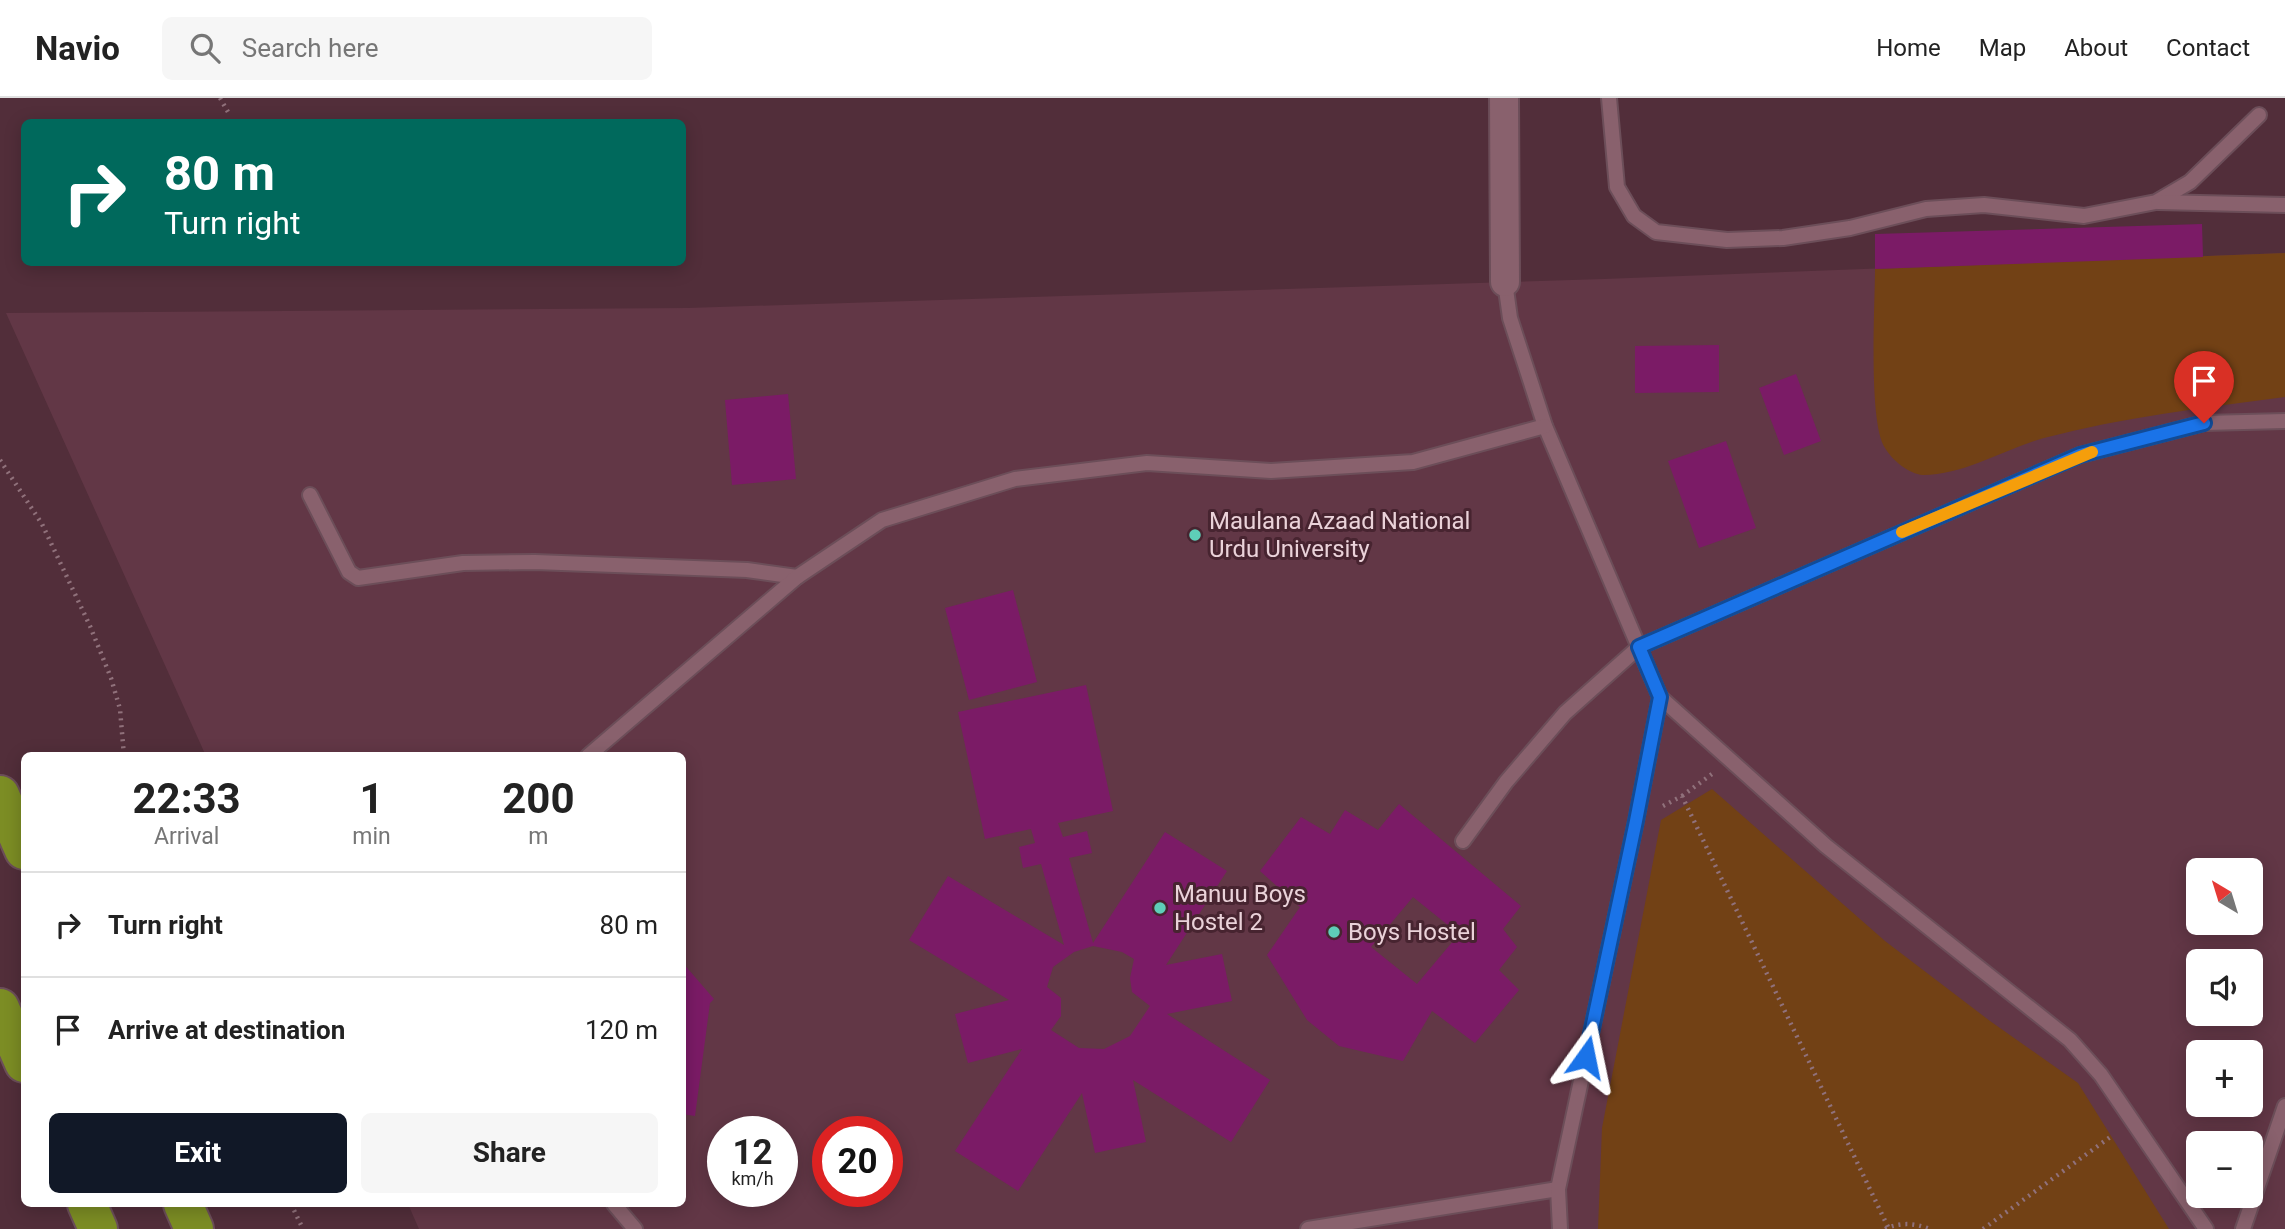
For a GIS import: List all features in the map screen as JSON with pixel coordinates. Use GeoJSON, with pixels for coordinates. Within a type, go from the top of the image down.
{"type":"FeatureCollection","features":[{"type":"Feature","properties":{"kind":"highway"},"geometry":{"type":"LineString","coordinates":[[0,795],[21,843]]}},
{"type":"Feature","properties":{"kind":"highway"},"geometry":{"type":"LineString","coordinates":[[0,1008],[21,1056]]}},
{"type":"Feature","properties":{"kind":"highway"},"geometry":{"type":"LineString","coordinates":[[88,1207],[98,1229]]}},
{"type":"Feature","properties":{"kind":"highway"},"geometry":{"type":"LineString","coordinates":[[184,1207],[194,1229]]}},
{"type":"Feature","properties":{"kind":"street"},"geometry":{"type":"LineString","coordinates":[[1504,98],[1505,282]]}},
{"type":"Feature","properties":{"kind":"lane"},"geometry":{"type":"LineString","coordinates":[[1609,98],[1617,187],[1634,216],[1656,232],[1727,240],[1783,238],[1850,228],[1926,209],[1984,205],[2084,216],[2156,202],[2285,205]]}},
{"type":"Feature","properties":{"kind":"lane"},"geometry":{"type":"LineString","coordinates":[[2156,202],[2190,182],[2259,115]]}},
{"type":"Feature","properties":{"kind":"lane"},"geometry":{"type":"LineString","coordinates":[[1505,282],[1510,318],[1545,426],[1660,697],[1826,846],[2070,1040],[2101,1075],[2206,1229]]}},
{"type":"Feature","properties":{"kind":"lane"},"geometry":{"type":"LineString","coordinates":[[1463,841],[1506,782],[1564,713],[1639,647],[2080,455],[2204,423],[2285,421]]}},
{"type":"Feature","properties":{"kind":"lane"},"geometry":{"type":"LineString","coordinates":[[593,752],[797,578],[882,520],[1015,480],[1147,463],[1271,471],[1413,462],[1545,426]]}},
{"type":"Feature","properties":{"kind":"lane"},"geometry":{"type":"LineString","coordinates":[[310,495],[349,572],[358,578],[463,563],[523,562],[747,570],[797,578]]}},
{"type":"Feature","properties":{"kind":"lane"},"geometry":{"type":"LineString","coordinates":[[1560,1229],[1558,1189],[1660,697]]}},
{"type":"Feature","properties":{"kind":"lane"},"geometry":{"type":"LineString","coordinates":[[2243,1229],[2285,1105]]}},
{"type":"Feature","properties":{"kind":"lane"},"geometry":{"type":"LineString","coordinates":[[1308,1229],[1558,1189]]}},
{"type":"Feature","properties":{"kind":"lane"},"geometry":{"type":"LineString","coordinates":[[617,1207],[635,1229]]}},
{"type":"Feature","properties":{"kind":"path"},"geometry":{"type":"LineString","coordinates":[[219,98],[228,112]]}},
{"type":"Feature","properties":{"kind":"path"},"geometry":{"type":"LineString","coordinates":[[0,460],[42,524],[90,626],[120,709],[124,752]]}},
{"type":"Feature","properties":{"kind":"path"},"geometry":{"type":"LineString","coordinates":[[1636,821],[1682,796],[1731,761]]}},
{"type":"Feature","properties":{"kind":"path"},"geometry":{"type":"LineString","coordinates":[[1682,796],[1886,1228],[1902,1223],[1917,1224],[1930,1229]]}},
{"type":"Feature","properties":{"kind":"path"},"geometry":{"type":"LineString","coordinates":[[1983,1229],[2133,1121]]}},
{"type":"Feature","properties":{"kind":"path"},"geometry":{"type":"LineString","coordinates":[[292,1207],[303,1229]]}},
{"type":"Feature","properties":{"kind":"shaded area","name":"Maulana Azaad National Urdu University"},"geometry":{"type":"Polygon","coordinates":[[[2285,253],[2285,1229],[419,1229],[409,1207],[686,1207],[686,752],[204,752],[6,313],[688,308],[1604,279],[2285,253]]]}},
{"type":"Feature","properties":{"kind":"shaded area"},"geometry":{"type":"Polygon","coordinates":[[[2285,253],[2285,397],[2104,424],[2044,438],[1969,466],[1939,474],[1923,475],[1912,472],[1896,462],[1885,448],[1876,414],[1874,390],[1875,269],[2285,253]]]}},
{"type":"Feature","properties":{"kind":"shaded area"},"geometry":{"type":"Polygon","coordinates":[[[1712,789],[1885,941],[1990,1021],[2078,1083],[2169,1229],[1598,1229],[1602,1128],[1661,820],[1712,789]]]}},
{"type":"Feature","properties":{"kind":"building"},"geometry":{"type":"Polygon","coordinates":[[[2202,224],[2203,257],[1875,269],[1875,234],[2202,224]]]}},
{"type":"Feature","properties":{"kind":"building"},"geometry":{"type":"Polygon","coordinates":[[[1719,345],[1719,392],[1635,393],[1635,346],[1719,345]]]}},
{"type":"Feature","properties":{"kind":"building"},"geometry":{"type":"Polygon","coordinates":[[[1796,374],[1821,441],[1784,455],[1759,388],[1796,374]]]}},
{"type":"Feature","properties":{"kind":"building"},"geometry":{"type":"Polygon","coordinates":[[[788,394],[796,479],[732,485],[725,400],[788,394]]]}},
{"type":"Feature","properties":{"kind":"building"},"geometry":{"type":"Polygon","coordinates":[[[1726,441],[1756,528],[1699,548],[1668,461],[1726,441]]]}},
{"type":"Feature","properties":{"kind":"building"},"geometry":{"type":"Polygon","coordinates":[[[1013,590],[1037,682],[969,700],[945,608],[1013,590]]]}},
{"type":"Feature","properties":{"kind":"building","name":"Manuu Boys Hostel 2"},"geometry":{"type":"Polygon","coordinates":[[[1086,685],[1113,811],[1058,823],[1063,837],[1087,831],[1092,853],[1069,858],[1093,943],[1165,832],[1227,871],[1166,965],[1222,954],[1232,1001],[1167,1014],[1270,1080],[1231,1142],[1133,1080],[1146,1142],[1095,1153],[1082,1093],[1018,1191],[955,1151],[1022,1049],[968,1063],[955,1014],[1009,1000],[909,940],[948,876],[1064,945],[1041,864],[1023,868],[1019,847],[1035,843],[1031,829],[985,839],[958,712],[1086,685]],[[1093,946],[1074,952],[1053,967],[1047,987],[1061,998],[1061,1016],[1051,1030],[1079,1048],[1104,1049],[1130,1036],[1150,1006],[1132,992],[1130,978],[1134,959],[1122,952],[1093,946]]]}},
{"type":"Feature","properties":{"kind":"building","name":"Boys Hostel"},"geometry":{"type":"Polygon","coordinates":[[[1399,804],[1521,906],[1503,929],[1517,947],[1499,970],[1519,990],[1475,1043],[1432,1011],[1403,1061],[1339,1046],[1307,1020],[1267,955],[1300,907],[1260,871],[1301,817],[1330,834],[1345,810],[1378,830],[1399,804]],[[1413,897],[1371,947],[1417,984],[1459,934],[1413,897]]]}},
{"type":"Feature","properties":{"kind":"building"},"geometry":{"type":"Polygon","coordinates":[[[686,967],[714,999],[710,1003],[695,1116],[686,1115],[686,967]]]}},
{"type":"Feature","properties":{"kind":"slow traffic"},"geometry":{"type":"LineString","coordinates":[[1902,532],[2092,452]]}},
{"type":"Feature","properties":{"kind":"place","name":"Maulana Azaad National Urdu University"},"geometry":{"type":"Point","coordinates":[1195,535]}},
{"type":"Feature","properties":{"kind":"place","name":"Manuu Boys Hostel 2"},"geometry":{"type":"Point","coordinates":[1160,908]}},
{"type":"Feature","properties":{"kind":"place","name":"Boys Hostel"},"geometry":{"type":"Point","coordinates":[1334,932]}},
{"type":"Feature","properties":{"kind":"route"},"geometry":{"type":"LineString","coordinates":[[1586,1057],[1660,697],[1639,647],[2080,455],[2204,423]]}}]}
